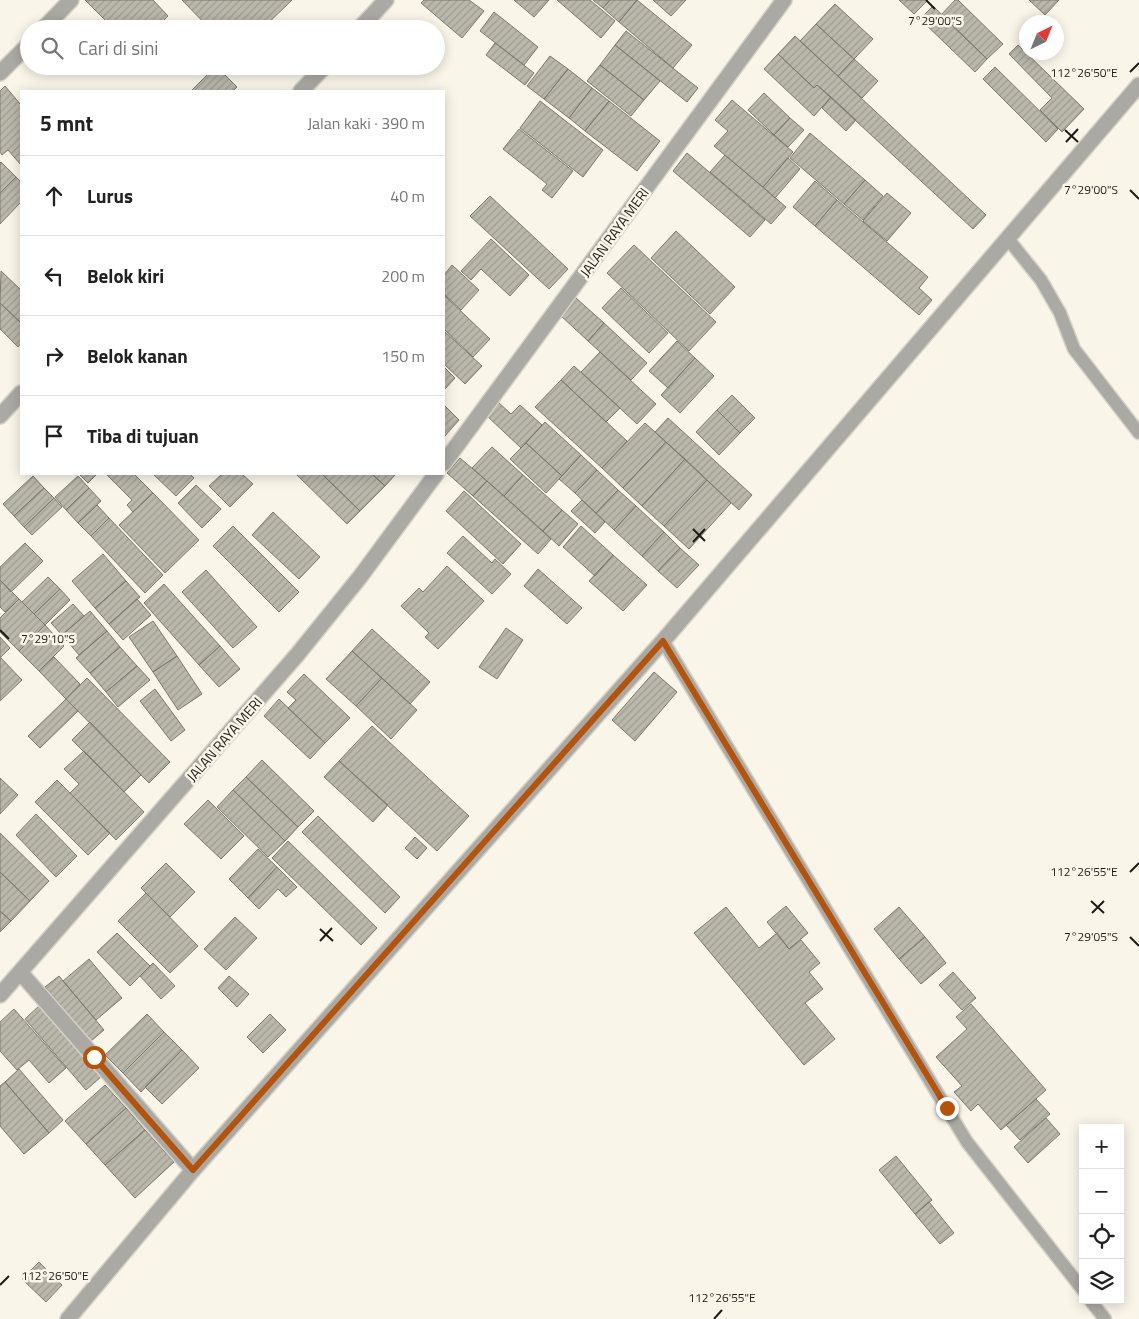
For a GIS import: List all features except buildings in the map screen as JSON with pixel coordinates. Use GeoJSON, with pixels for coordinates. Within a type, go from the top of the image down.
{"type":"FeatureCollection","features":[{"type":"Feature","properties":{"kind":"street"},"geometry":{"type":"LineString","coordinates":[[52,20],[71,0]]}},
{"type":"Feature","properties":{"kind":"street"},"geometry":{"type":"LineString","coordinates":[[367,20],[386,0]]}},
{"type":"Feature","properties":{"kind":"street","name":"JALAN RAYA MERI"},"geometry":{"type":"LineString","coordinates":[[445,462],[784,0]]}},
{"type":"Feature","properties":{"kind":"street"},"geometry":{"type":"LineString","coordinates":[[1,71],[20,53]]}},
{"type":"Feature","properties":{"kind":"street"},"geometry":{"type":"LineString","coordinates":[[302,90],[316,75]]}},
{"type":"Feature","properties":{"kind":"street"},"geometry":{"type":"LineString","coordinates":[[68,1319],[193,1170],[663,641],[1139,85]]}},
{"type":"Feature","properties":{"kind":"street"},"geometry":{"type":"LineString","coordinates":[[0,416],[20,394]]}},
{"type":"Feature","properties":{"kind":"street","name":"JALAN RAYA MERI"},"geometry":{"type":"LineString","coordinates":[[0,995],[298,655],[360,577],[435,475]]}},
{"type":"Feature","properties":{"kind":"street"},"geometry":{"type":"LineString","coordinates":[[20,972],[193,1170]]}},
{"type":"Feature","properties":{"kind":"lane"},"geometry":{"type":"LineString","coordinates":[[1008,239],[1041,280],[1060,313],[1074,349],[1139,432]]}},
{"type":"Feature","properties":{"kind":"lane"},"geometry":{"type":"LineString","coordinates":[[663,641],[967,1142],[1079,1285]]}},
{"type":"Feature","properties":{"kind":"lane"},"geometry":{"type":"LineString","coordinates":[[1093,1304],[1105,1319]]}},
{"type":"Feature","properties":{"kind":"route"},"geometry":{"type":"LineString","coordinates":[[94,1057],[193,1170],[663,641],[947,1108]]}}]}
